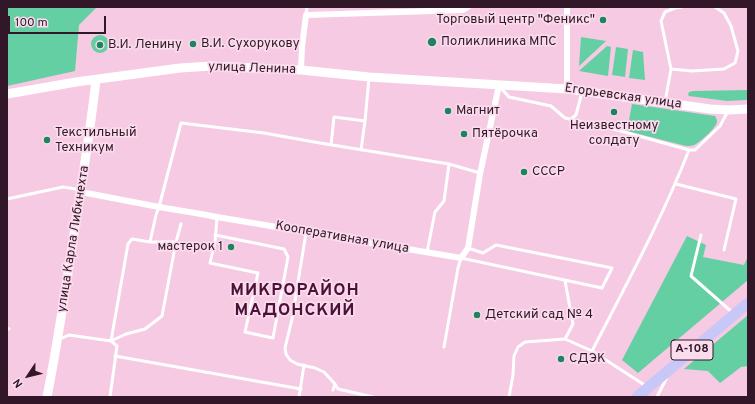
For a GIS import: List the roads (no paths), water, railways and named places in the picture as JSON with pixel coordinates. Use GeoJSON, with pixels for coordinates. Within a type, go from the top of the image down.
{"type":"FeatureCollection","features":[{"type":"Feature","properties":{"kind":"highway","name":"А-108"},"geometry":{"type":"LineString","coordinates":[[637,397],[748,302]]}},
{"type":"Feature","properties":{"kind":"main road","name":"улица Ленина"},"geometry":{"type":"LineString","coordinates":[[7,94],[76,82],[180,68],[211,66],[301,70],[369,77],[498,85]]}},
{"type":"Feature","properties":{"kind":"main road","name":"улица Карла Либкнехта"},"geometry":{"type":"LineString","coordinates":[[47,397],[58,340],[81,192],[96,80]]}},
{"type":"Feature","properties":{"kind":"main road","name":"Егорьевская улица"},"geometry":{"type":"LineString","coordinates":[[498,85],[567,89],[710,109],[729,110],[748,108]]}},
{"type":"Feature","properties":{"kind":"street"},"geometry":{"type":"LineString","coordinates":[[301,70],[306,15],[463,10],[468,7]]}},
{"type":"Feature","properties":{"kind":"street"},"geometry":{"type":"LineString","coordinates":[[567,7],[567,89]]}},
{"type":"Feature","properties":{"kind":"street"},"geometry":{"type":"LineString","coordinates":[[461,258],[468,248],[480,174],[498,85]]}},
{"type":"Feature","properties":{"kind":"street","name":"Кооперативная улица"},"geometry":{"type":"LineString","coordinates":[[81,192],[159,207],[461,258]]}},
{"type":"Feature","properties":{"kind":"lane"},"geometry":{"type":"LineString","coordinates":[[306,15],[307,7]]}},
{"type":"Feature","properties":{"kind":"lane"},"geometry":{"type":"LineString","coordinates":[[664,103],[671,69],[661,21],[665,12],[682,7]]}},
{"type":"Feature","properties":{"kind":"lane"},"geometry":{"type":"LineString","coordinates":[[671,69],[692,71],[724,69],[735,63],[738,51],[731,26],[724,13],[715,7]]}},
{"type":"Feature","properties":{"kind":"lane"},"geometry":{"type":"LineString","coordinates":[[361,150],[369,77]]}},
{"type":"Feature","properties":{"kind":"lane"},"geometry":{"type":"LineString","coordinates":[[498,85],[508,97],[551,106],[565,118],[617,130],[690,150],[695,150],[720,126],[729,110]]}},
{"type":"Feature","properties":{"kind":"lane"},"geometry":{"type":"LineString","coordinates":[[571,119],[576,115],[582,92]]}},
{"type":"Feature","properties":{"kind":"lane"},"geometry":{"type":"LineString","coordinates":[[331,145],[334,117],[365,121]]}},
{"type":"Feature","properties":{"kind":"lane"},"geometry":{"type":"LineString","coordinates":[[150,242],[181,123],[264,133],[449,164],[480,174]]}},
{"type":"Feature","properties":{"kind":"lane"},"geometry":{"type":"LineString","coordinates":[[592,351],[639,260],[676,184],[690,150]]}},
{"type":"Feature","properties":{"kind":"lane"},"geometry":{"type":"LineString","coordinates":[[427,253],[435,212],[444,201],[449,164]]}},
{"type":"Feature","properties":{"kind":"lane"},"geometry":{"type":"LineString","coordinates":[[676,184],[736,199],[724,250]]}},
{"type":"Feature","properties":{"kind":"lane"},"geometry":{"type":"LineString","coordinates":[[7,199],[63,187],[76,189],[81,192]]}},
{"type":"Feature","properties":{"kind":"lane"},"geometry":{"type":"LineString","coordinates":[[215,235],[284,250],[286,253],[288,257],[273,338],[245,332],[258,273],[210,263],[217,217]]}},
{"type":"Feature","properties":{"kind":"lane"},"geometry":{"type":"LineString","coordinates":[[111,341],[126,334],[145,329],[162,316],[176,242],[181,224]]}},
{"type":"Feature","properties":{"kind":"lane"},"geometry":{"type":"LineString","coordinates":[[306,232],[292,319],[285,348],[286,354],[290,360],[297,364],[315,368],[324,372],[338,389],[373,397]]}},
{"type":"Feature","properties":{"kind":"lane"},"geometry":{"type":"LineString","coordinates":[[701,235],[691,276],[734,314]]}},
{"type":"Feature","properties":{"kind":"lane"},"geometry":{"type":"LineString","coordinates":[[111,341],[128,244],[132,239],[150,242],[176,242]]}},
{"type":"Feature","properties":{"kind":"lane","name":"Кооперативная улица"},"geometry":{"type":"LineString","coordinates":[[461,258],[602,288],[612,268],[496,246],[483,252]]}},
{"type":"Feature","properties":{"kind":"lane"},"geometry":{"type":"LineString","coordinates":[[468,248],[483,252],[481,262]]}},
{"type":"Feature","properties":{"kind":"lane"},"geometry":{"type":"LineString","coordinates":[[444,347],[461,258]]}},
{"type":"Feature","properties":{"kind":"lane"},"geometry":{"type":"LineString","coordinates":[[565,281],[573,324],[566,339]]}},
{"type":"Feature","properties":{"kind":"lane"},"geometry":{"type":"LineString","coordinates":[[58,340],[69,335],[111,341],[117,346],[110,397]]}},
{"type":"Feature","properties":{"kind":"lane"},"geometry":{"type":"LineString","coordinates":[[509,397],[513,375],[514,356],[518,347],[525,342],[566,339],[592,351],[647,387]]}},
{"type":"Feature","properties":{"kind":"lane"},"geometry":{"type":"LineString","coordinates":[[115,356],[301,389]]}},
{"type":"Feature","properties":{"kind":"lane"},"geometry":{"type":"LineString","coordinates":[[300,397],[304,365]]}},
{"type":"Feature","properties":{"kind":"lane"},"geometry":{"type":"LineString","coordinates":[[657,397],[672,367]]}},
{"type":"Feature","properties":{"kind":"lane"},"geometry":{"type":"LineString","coordinates":[[333,390],[335,384]]}},
{"type":"Feature","properties":{"kind":"place","name":"Торговый центр \"Феникс\""},"geometry":{"type":"Point","coordinates":[603,20]}},
{"type":"Feature","properties":{"kind":"place","name":"Поликлиника МПС"},"geometry":{"type":"Point","coordinates":[432,42]}},
{"type":"Feature","properties":{"kind":"place","name":"В.И. Сухорукову"},"geometry":{"type":"Point","coordinates":[193,44]}},
{"type":"Feature","properties":{"kind":"place","name":"В.И. Ленину"},"geometry":{"type":"Point","coordinates":[100,45]}},
{"type":"Feature","properties":{"kind":"place","name":"Магнит"},"geometry":{"type":"Point","coordinates":[448,111]}},
{"type":"Feature","properties":{"kind":"place","name":"Неизвестному солдату"},"geometry":{"type":"Point","coordinates":[614,112]}},
{"type":"Feature","properties":{"kind":"place","name":"Пятёрочка"},"geometry":{"type":"Point","coordinates":[464,134]}},
{"type":"Feature","properties":{"kind":"place","name":"Текстильный Техникум"},"geometry":{"type":"Point","coordinates":[47,140]}},
{"type":"Feature","properties":{"kind":"place","name":"СССР"},"geometry":{"type":"Point","coordinates":[524,172]}},
{"type":"Feature","properties":{"kind":"place","name":"мастерок 1"},"geometry":{"type":"Point","coordinates":[231,247]}},
{"type":"Feature","properties":{"kind":"place","name":"Детский сад № 4"},"geometry":{"type":"Point","coordinates":[477,315]}},
{"type":"Feature","properties":{"kind":"place","name":"СДЭК"},"geometry":{"type":"Point","coordinates":[561,359]}},
{"type":"Feature","properties":{"kind":"district","name":"МИКРОРАЙОН МАДОНСКИЙ"},"geometry":{"type":"Point","coordinates":[295,302]}}]}
